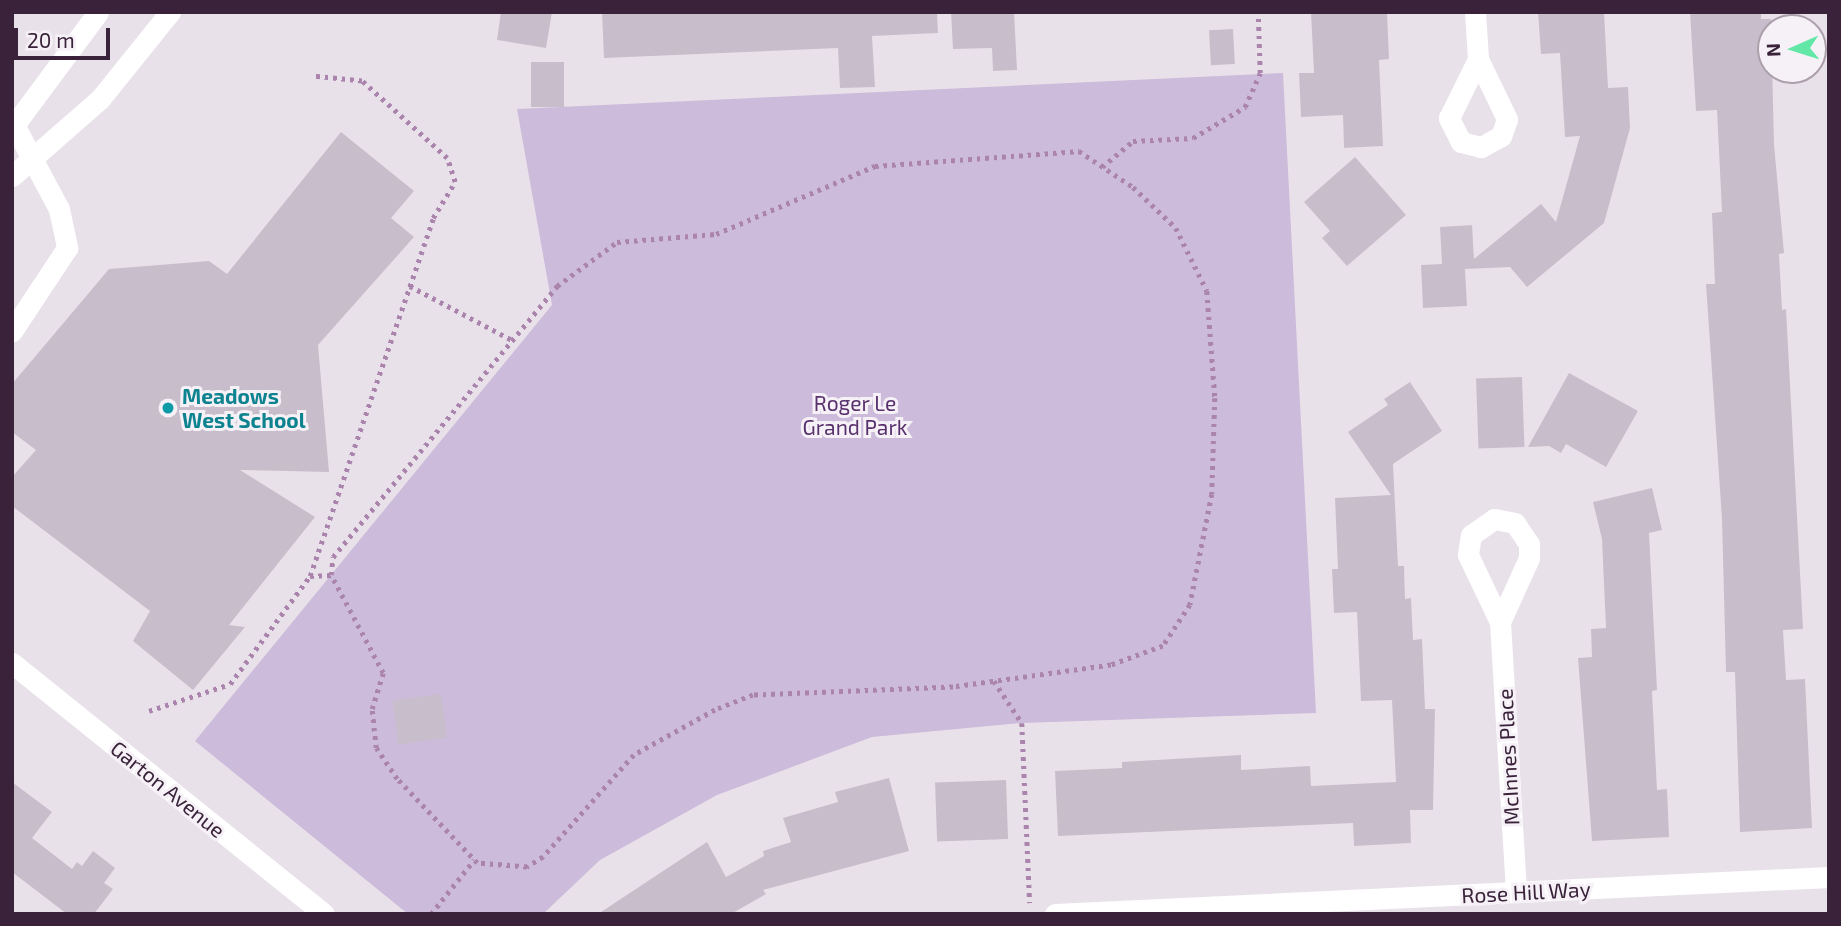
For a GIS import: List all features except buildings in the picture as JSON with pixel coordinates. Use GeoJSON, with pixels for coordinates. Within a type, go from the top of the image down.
{"type":"FeatureCollection","features":[{"type":"Feature","properties":{"kind":"street"},"geometry":{"type":"LineString","coordinates":[[12,331],[67,248],[59,209],[36,159],[13,124],[98,12]]}},
{"type":"Feature","properties":{"kind":"street"},"geometry":{"type":"LineString","coordinates":[[12,176],[36,159],[100,99],[170,12]]}},
{"type":"Feature","properties":{"kind":"street"},"geometry":{"type":"LineString","coordinates":[[1475,12],[1478,59]]}},
{"type":"Feature","properties":{"kind":"street","name":"McInnes Place"},"geometry":{"type":"LineString","coordinates":[[1500,622],[1516,892]]}},
{"type":"Feature","properties":{"kind":"street","name":"Garton Avenue"},"geometry":{"type":"LineString","coordinates":[[12,663],[324,914]]}},
{"type":"Feature","properties":{"kind":"street","name":"Rose Hill Way"},"geometry":{"type":"LineString","coordinates":[[1055,914],[1829,877]]}},
{"type":"Feature","properties":{"kind":"path"},"geometry":{"type":"LineString","coordinates":[[1102,167],[1133,141],[1193,138],[1245,107],[1260,73],[1258,12]]}},
{"type":"Feature","properties":{"kind":"path"},"geometry":{"type":"LineString","coordinates":[[149,711],[230,684],[310,576],[433,218],[454,182],[447,158],[362,81],[312,76]]}},
{"type":"Feature","properties":{"kind":"path"},"geometry":{"type":"LineString","coordinates":[[1079,151],[1102,167],[1133,187],[1176,228],[1207,291],[1215,398],[1212,495],[1190,605],[1163,646],[1111,665],[953,687],[753,695],[715,710],[634,755],[543,857],[527,867],[505,868],[474,860],[397,779],[376,748],[372,709],[383,673],[331,575],[333,557],[557,286],[617,242],[716,234],[875,166],[1079,151]]}},
{"type":"Feature","properties":{"kind":"path"},"geometry":{"type":"LineString","coordinates":[[410,286],[512,340]]}},
{"type":"Feature","properties":{"kind":"path"},"geometry":{"type":"LineString","coordinates":[[310,576],[331,575]]}},
{"type":"Feature","properties":{"kind":"path"},"geometry":{"type":"LineString","coordinates":[[995,681],[1022,723],[1031,898],[1027,914]]}},
{"type":"Feature","properties":{"kind":"path"},"geometry":{"type":"LineString","coordinates":[[431,914],[474,860]]}},
{"type":"Feature","properties":{"kind":"green space","name":"Roger Le Grand Park"},"geometry":{"type":"Polygon","coordinates":[[[1283,73],[1316,713],[1022,723],[872,737],[717,795],[600,860],[543,914],[408,914],[195,741],[552,305],[517,109],[1283,73]]]}},
{"type":"Feature","properties":{"kind":"place","name":"Meadows West School"},"geometry":{"type":"Point","coordinates":[168,408]}}]}
